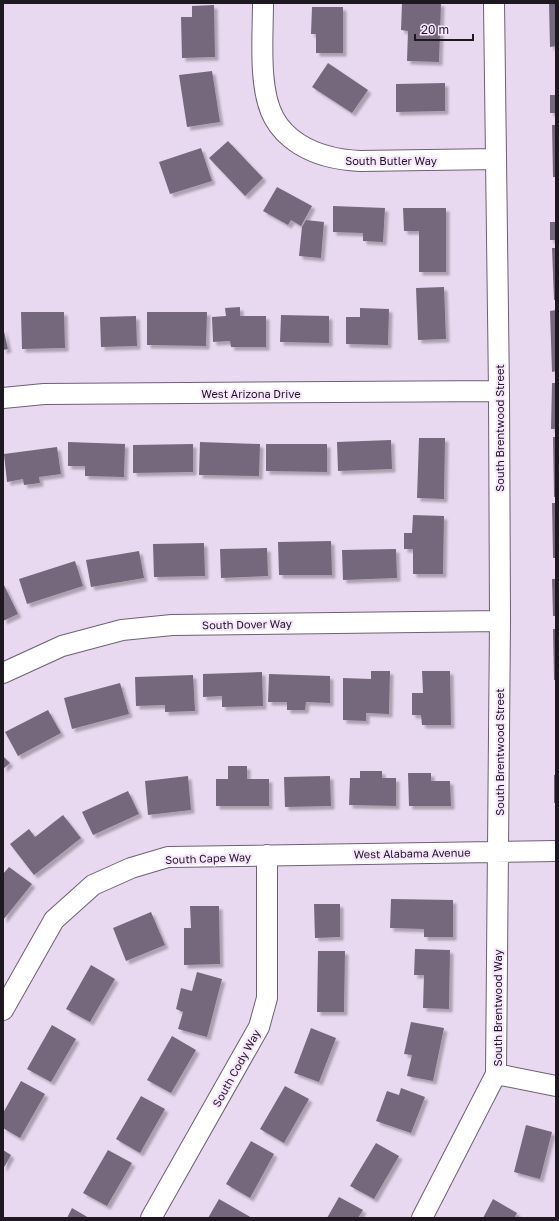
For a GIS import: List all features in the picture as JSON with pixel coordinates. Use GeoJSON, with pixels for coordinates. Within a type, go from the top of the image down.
{"type":"FeatureCollection","features":[{"type":"Feature","properties":{"kind":"street","name":"South Butler Way"},"geometry":{"type":"LineString","coordinates":[[263,3],[263,62],[266,94],[274,118],[288,137],[314,152],[338,160],[496,159]]}},
{"type":"Feature","properties":{"kind":"street","name":"South Brentwood Street"},"geometry":{"type":"LineString","coordinates":[[494,3],[499,391],[500,621],[498,852]]}},
{"type":"Feature","properties":{"kind":"street","name":"West Arizona Drive"},"geometry":{"type":"LineString","coordinates":[[3,398],[44,394],[499,391]]}},
{"type":"Feature","properties":{"kind":"street","name":"South Dover Way"},"geometry":{"type":"LineString","coordinates":[[3,673],[62,646],[122,630],[172,625],[500,621]]}},
{"type":"Feature","properties":{"kind":"street","name":"West Alabama Avenue"},"geometry":{"type":"LineString","coordinates":[[267,855],[556,851]]}},
{"type":"Feature","properties":{"kind":"street","name":"South Brentwood Way"},"geometry":{"type":"LineString","coordinates":[[422,1218],[496,1074],[498,852]]}},
{"type":"Feature","properties":{"kind":"street","name":"South Cape Way"},"geometry":{"type":"LineString","coordinates":[[3,1010],[54,920],[93,885],[131,868],[168,857],[267,855]]}},
{"type":"Feature","properties":{"kind":"street","name":"South Cody Way"},"geometry":{"type":"LineString","coordinates":[[151,1218],[259,1027],[267,998],[267,855]]}},
{"type":"Feature","properties":{"kind":"street"},"geometry":{"type":"LineString","coordinates":[[496,1074],[556,1086]]}},
{"type":"Feature","properties":{"kind":"building"},"geometry":{"type":"Polygon","coordinates":[[[402,3],[441,3],[439,62],[407,61],[408,31],[401,30],[402,3]]]}},
{"type":"Feature","properties":{"kind":"building"},"geometry":{"type":"Polygon","coordinates":[[[549,3],[556,3],[556,46],[550,47],[549,3]]]}},
{"type":"Feature","properties":{"kind":"building"},"geometry":{"type":"Polygon","coordinates":[[[214,5],[215,57],[182,58],[181,17],[192,17],[192,6],[214,5]]]}},
{"type":"Feature","properties":{"kind":"building"},"geometry":{"type":"Polygon","coordinates":[[[312,7],[343,7],[343,53],[316,53],[316,34],[311,34],[312,7]]]}},
{"type":"Feature","properties":{"kind":"building"},"geometry":{"type":"Polygon","coordinates":[[[328,63],[368,90],[352,113],[312,87],[328,63]]]}},
{"type":"Feature","properties":{"kind":"building"},"geometry":{"type":"Polygon","coordinates":[[[212,71],[220,122],[187,127],[179,75],[212,71]]]}},
{"type":"Feature","properties":{"kind":"building"},"geometry":{"type":"Polygon","coordinates":[[[445,83],[445,111],[396,112],[396,84],[445,83]]]}},
{"type":"Feature","properties":{"kind":"building"},"geometry":{"type":"Polygon","coordinates":[[[550,95],[556,95],[556,113],[550,113],[550,95]]]}},
{"type":"Feature","properties":{"kind":"building"},"geometry":{"type":"Polygon","coordinates":[[[552,125],[556,125],[556,177],[553,177],[552,125]]]}},
{"type":"Feature","properties":{"kind":"building"},"geometry":{"type":"Polygon","coordinates":[[[228,141],[263,178],[245,196],[209,158],[228,141]]]}},
{"type":"Feature","properties":{"kind":"building"},"geometry":{"type":"Polygon","coordinates":[[[201,148],[212,181],[170,194],[159,162],[201,148]]]}},
{"type":"Feature","properties":{"kind":"building"},"geometry":{"type":"Polygon","coordinates":[[[277,187],[312,206],[301,226],[291,220],[288,225],[263,211],[277,187]]]}},
{"type":"Feature","properties":{"kind":"building"},"geometry":{"type":"Polygon","coordinates":[[[333,206],[385,208],[383,242],[363,241],[363,233],[333,232],[333,206]]]}},
{"type":"Feature","properties":{"kind":"building"},"geometry":{"type":"Polygon","coordinates":[[[403,208],[446,208],[446,272],[419,272],[419,231],[404,231],[403,208]]]}},
{"type":"Feature","properties":{"kind":"building"},"geometry":{"type":"Polygon","coordinates":[[[306,220],[324,222],[321,258],[299,256],[302,227],[306,220]]]}},
{"type":"Feature","properties":{"kind":"building"},"geometry":{"type":"Polygon","coordinates":[[[550,222],[556,222],[556,240],[550,240],[550,222]]]}},
{"type":"Feature","properties":{"kind":"building"},"geometry":{"type":"Polygon","coordinates":[[[552,248],[556,248],[556,300],[554,300],[552,248]]]}},
{"type":"Feature","properties":{"kind":"building"},"geometry":{"type":"Polygon","coordinates":[[[444,287],[446,339],[418,340],[416,288],[444,287]]]}},
{"type":"Feature","properties":{"kind":"building"},"geometry":{"type":"Polygon","coordinates":[[[240,307],[240,316],[266,316],[266,347],[231,347],[230,341],[213,342],[212,317],[226,316],[225,308],[240,307]]]}},
{"type":"Feature","properties":{"kind":"building"},"geometry":{"type":"Polygon","coordinates":[[[360,308],[389,309],[388,345],[346,344],[346,317],[360,317],[360,308]]]}},
{"type":"Feature","properties":{"kind":"building"},"geometry":{"type":"Polygon","coordinates":[[[556,310],[556,371],[552,372],[550,311],[556,310]]]}},
{"type":"Feature","properties":{"kind":"building"},"geometry":{"type":"Polygon","coordinates":[[[21,312],[64,312],[65,348],[22,349],[21,312]]]}},
{"type":"Feature","properties":{"kind":"building"},"geometry":{"type":"Polygon","coordinates":[[[147,312],[207,312],[206,346],[147,345],[147,312]]]}},
{"type":"Feature","properties":{"kind":"building"},"geometry":{"type":"Polygon","coordinates":[[[281,315],[329,316],[329,343],[280,342],[281,315]]]}},
{"type":"Feature","properties":{"kind":"building"},"geometry":{"type":"Polygon","coordinates":[[[136,316],[137,346],[101,347],[100,317],[136,316]]]}},
{"type":"Feature","properties":{"kind":"building"},"geometry":{"type":"Polygon","coordinates":[[[3,327],[8,349],[3,350],[3,327]]]}},
{"type":"Feature","properties":{"kind":"building"},"geometry":{"type":"Polygon","coordinates":[[[552,383],[556,383],[556,429],[551,429],[552,383]]]}},
{"type":"Feature","properties":{"kind":"building"},"geometry":{"type":"Polygon","coordinates":[[[553,437],[556,437],[556,497],[554,497],[553,437]]]}},
{"type":"Feature","properties":{"kind":"building"},"geometry":{"type":"Polygon","coordinates":[[[419,438],[445,438],[444,499],[417,498],[419,438]]]}},
{"type":"Feature","properties":{"kind":"building"},"geometry":{"type":"Polygon","coordinates":[[[391,440],[392,469],[338,471],[337,442],[391,440]]]}},
{"type":"Feature","properties":{"kind":"building"},"geometry":{"type":"Polygon","coordinates":[[[68,442],[125,444],[124,477],[85,476],[85,466],[68,466],[68,442]]]}},
{"type":"Feature","properties":{"kind":"building"},"geometry":{"type":"Polygon","coordinates":[[[200,442],[260,444],[259,476],[199,475],[200,442]]]}},
{"type":"Feature","properties":{"kind":"building"},"geometry":{"type":"Polygon","coordinates":[[[193,444],[193,472],[133,473],[133,445],[193,444]]]}},
{"type":"Feature","properties":{"kind":"building"},"geometry":{"type":"Polygon","coordinates":[[[266,444],[327,444],[327,472],[266,471],[266,444]]]}},
{"type":"Feature","properties":{"kind":"building"},"geometry":{"type":"Polygon","coordinates":[[[57,447],[61,474],[39,477],[40,483],[24,485],[23,479],[7,482],[4,454],[57,447]]]}},
{"type":"Feature","properties":{"kind":"building"},"geometry":{"type":"Polygon","coordinates":[[[552,503],[556,503],[556,558],[553,558],[552,503]]]}},
{"type":"Feature","properties":{"kind":"building"},"geometry":{"type":"Polygon","coordinates":[[[413,515],[444,516],[443,574],[413,574],[413,549],[404,549],[404,533],[412,533],[413,515]]]}},
{"type":"Feature","properties":{"kind":"building"},"geometry":{"type":"Polygon","coordinates":[[[331,541],[332,575],[279,575],[278,542],[331,541]]]}},
{"type":"Feature","properties":{"kind":"building"},"geometry":{"type":"Polygon","coordinates":[[[204,543],[205,576],[154,577],[153,544],[204,543]]]}},
{"type":"Feature","properties":{"kind":"building"},"geometry":{"type":"Polygon","coordinates":[[[267,548],[268,576],[221,578],[220,549],[267,548]]]}},
{"type":"Feature","properties":{"kind":"building"},"geometry":{"type":"Polygon","coordinates":[[[396,549],[397,578],[343,580],[342,550],[396,549]]]}},
{"type":"Feature","properties":{"kind":"building"},"geometry":{"type":"Polygon","coordinates":[[[139,551],[144,578],[91,587],[86,560],[139,551]]]}},
{"type":"Feature","properties":{"kind":"building"},"geometry":{"type":"Polygon","coordinates":[[[75,561],[83,586],[27,604],[19,579],[75,561]]]}},
{"type":"Feature","properties":{"kind":"building"},"geometry":{"type":"Polygon","coordinates":[[[552,579],[556,579],[556,616],[553,616],[552,579]]]}},
{"type":"Feature","properties":{"kind":"building"},"geometry":{"type":"Polygon","coordinates":[[[3,583],[18,614],[3,621],[3,583]]]}},
{"type":"Feature","properties":{"kind":"building"},"geometry":{"type":"Polygon","coordinates":[[[553,629],[556,629],[556,680],[554,680],[553,629]]]}},
{"type":"Feature","properties":{"kind":"building"},"geometry":{"type":"Polygon","coordinates":[[[371,671],[390,671],[389,714],[366,713],[366,721],[343,720],[343,678],[371,679],[371,671]]]}},
{"type":"Feature","properties":{"kind":"building"},"geometry":{"type":"Polygon","coordinates":[[[422,671],[450,671],[451,725],[422,725],[421,715],[412,715],[412,693],[423,693],[422,671]]]}},
{"type":"Feature","properties":{"kind":"building"},"geometry":{"type":"Polygon","coordinates":[[[262,672],[263,706],[222,707],[222,696],[203,697],[203,674],[262,672]]]}},
{"type":"Feature","properties":{"kind":"building"},"geometry":{"type":"Polygon","coordinates":[[[269,674],[330,676],[330,703],[306,702],[305,710],[287,710],[287,702],[268,702],[269,674]]]}},
{"type":"Feature","properties":{"kind":"building"},"geometry":{"type":"Polygon","coordinates":[[[193,675],[195,711],[165,712],[165,705],[136,706],[135,677],[193,675]]]}},
{"type":"Feature","properties":{"kind":"building"},"geometry":{"type":"Polygon","coordinates":[[[120,683],[129,714],[72,729],[64,698],[120,683]]]}},
{"type":"Feature","properties":{"kind":"building"},"geometry":{"type":"Polygon","coordinates":[[[48,710],[61,733],[18,756],[5,732],[48,710]]]}},
{"type":"Feature","properties":{"kind":"building"},"geometry":{"type":"Polygon","coordinates":[[[3,756],[10,763],[3,769],[3,756]]]}},
{"type":"Feature","properties":{"kind":"building"},"geometry":{"type":"Polygon","coordinates":[[[228,766],[247,766],[247,779],[269,779],[269,806],[216,806],[216,779],[228,779],[228,766]]]}},
{"type":"Feature","properties":{"kind":"building"},"geometry":{"type":"Polygon","coordinates":[[[360,771],[382,771],[382,778],[396,778],[396,806],[349,805],[350,778],[360,778],[360,771]]]}},
{"type":"Feature","properties":{"kind":"building"},"geometry":{"type":"Polygon","coordinates":[[[408,773],[431,773],[431,781],[450,781],[451,806],[409,806],[408,773]]]}},
{"type":"Feature","properties":{"kind":"building"},"geometry":{"type":"Polygon","coordinates":[[[554,775],[556,775],[556,803],[554,803],[554,775]]]}},
{"type":"Feature","properties":{"kind":"building"},"geometry":{"type":"Polygon","coordinates":[[[188,776],[191,810],[148,815],[145,781],[188,776]]]}},
{"type":"Feature","properties":{"kind":"building"},"geometry":{"type":"Polygon","coordinates":[[[330,776],[331,806],[285,807],[284,777],[330,776]]]}},
{"type":"Feature","properties":{"kind":"building"},"geometry":{"type":"Polygon","coordinates":[[[128,791],[139,814],[93,835],[82,812],[128,791]]]}},
{"type":"Feature","properties":{"kind":"building"},"geometry":{"type":"Polygon","coordinates":[[[63,815],[81,838],[34,875],[10,844],[29,829],[35,837],[63,815]]]}},
{"type":"Feature","properties":{"kind":"building"},"geometry":{"type":"Polygon","coordinates":[[[9,867],[32,884],[3,920],[3,874],[9,867]]]}},
{"type":"Feature","properties":{"kind":"building"},"geometry":{"type":"Polygon","coordinates":[[[391,899],[453,900],[453,937],[424,937],[424,929],[390,928],[391,899]]]}},
{"type":"Feature","properties":{"kind":"building"},"geometry":{"type":"Polygon","coordinates":[[[314,904],[340,904],[340,937],[315,938],[314,904]]]}},
{"type":"Feature","properties":{"kind":"building"},"geometry":{"type":"Polygon","coordinates":[[[190,906],[219,906],[220,964],[184,965],[184,928],[191,928],[190,906]]]}},
{"type":"Feature","properties":{"kind":"building"},"geometry":{"type":"Polygon","coordinates":[[[151,912],[165,945],[126,961],[113,928],[151,912]]]}},
{"type":"Feature","properties":{"kind":"building"},"geometry":{"type":"Polygon","coordinates":[[[415,949],[450,950],[449,1009],[423,1008],[424,975],[414,975],[415,949]]]}},
{"type":"Feature","properties":{"kind":"building"},"geometry":{"type":"Polygon","coordinates":[[[318,951],[345,951],[344,1012],[317,1012],[318,951]]]}},
{"type":"Feature","properties":{"kind":"building"},"geometry":{"type":"Polygon","coordinates":[[[91,965],[115,979],[90,1022],[66,1009],[91,965]]]}},
{"type":"Feature","properties":{"kind":"building"},"geometry":{"type":"Polygon","coordinates":[[[197,972],[222,979],[207,1037],[178,1029],[183,1012],[176,1009],[181,988],[192,991],[197,972]]]}},
{"type":"Feature","properties":{"kind":"building"},"geometry":{"type":"Polygon","coordinates":[[[411,1022],[444,1028],[433,1081],[407,1076],[412,1055],[404,1054],[411,1022]]]}},
{"type":"Feature","properties":{"kind":"building"},"geometry":{"type":"Polygon","coordinates":[[[52,1025],[76,1039],[51,1082],[27,1069],[52,1025]]]}},
{"type":"Feature","properties":{"kind":"building"},"geometry":{"type":"Polygon","coordinates":[[[311,1028],[336,1038],[319,1082],[294,1073],[311,1028]]]}},
{"type":"Feature","properties":{"kind":"building"},"geometry":{"type":"Polygon","coordinates":[[[172,1036],[196,1050],[171,1093],[147,1080],[172,1036]]]}},
{"type":"Feature","properties":{"kind":"building"},"geometry":{"type":"Polygon","coordinates":[[[21,1081],[45,1094],[20,1138],[3,1128],[3,1113],[21,1081]]]}},
{"type":"Feature","properties":{"kind":"building"},"geometry":{"type":"Polygon","coordinates":[[[285,1086],[309,1099],[284,1143],[260,1129],[285,1086]]]}},
{"type":"Feature","properties":{"kind":"building"},"geometry":{"type":"Polygon","coordinates":[[[401,1088],[425,1097],[411,1133],[376,1121],[387,1091],[399,1095],[401,1088]]]}},
{"type":"Feature","properties":{"kind":"building"},"geometry":{"type":"Polygon","coordinates":[[[141,1096],[165,1109],[140,1153],[116,1139],[141,1096]]]}},
{"type":"Feature","properties":{"kind":"building"},"geometry":{"type":"Polygon","coordinates":[[[526,1125],[552,1132],[540,1179],[514,1172],[526,1125]]]}},
{"type":"Feature","properties":{"kind":"building"},"geometry":{"type":"Polygon","coordinates":[[[251,1141],[274,1154],[250,1198],[226,1184],[251,1141]]]}},
{"type":"Feature","properties":{"kind":"building"},"geometry":{"type":"Polygon","coordinates":[[[376,1143],[399,1156],[374,1199],[350,1186],[376,1143]]]}},
{"type":"Feature","properties":{"kind":"building"},"geometry":{"type":"Polygon","coordinates":[[[3,1150],[11,1155],[3,1169],[3,1150]]]}},
{"type":"Feature","properties":{"kind":"building"},"geometry":{"type":"Polygon","coordinates":[[[108,1150],[132,1163],[107,1206],[83,1193],[108,1150]]]}},
{"type":"Feature","properties":{"kind":"building"},"geometry":{"type":"Polygon","coordinates":[[[339,1197],[363,1210],[358,1218],[327,1218],[339,1197]]]}},
{"type":"Feature","properties":{"kind":"building"},"geometry":{"type":"Polygon","coordinates":[[[219,1199],[252,1218],[208,1218],[219,1199]]]}},
{"type":"Feature","properties":{"kind":"building"},"geometry":{"type":"Polygon","coordinates":[[[493,1199],[517,1213],[514,1218],[483,1218],[493,1199]]]}},
{"type":"Feature","properties":{"kind":"building"},"geometry":{"type":"Polygon","coordinates":[[[72,1208],[89,1218],[67,1218],[72,1208]]]}}]}
